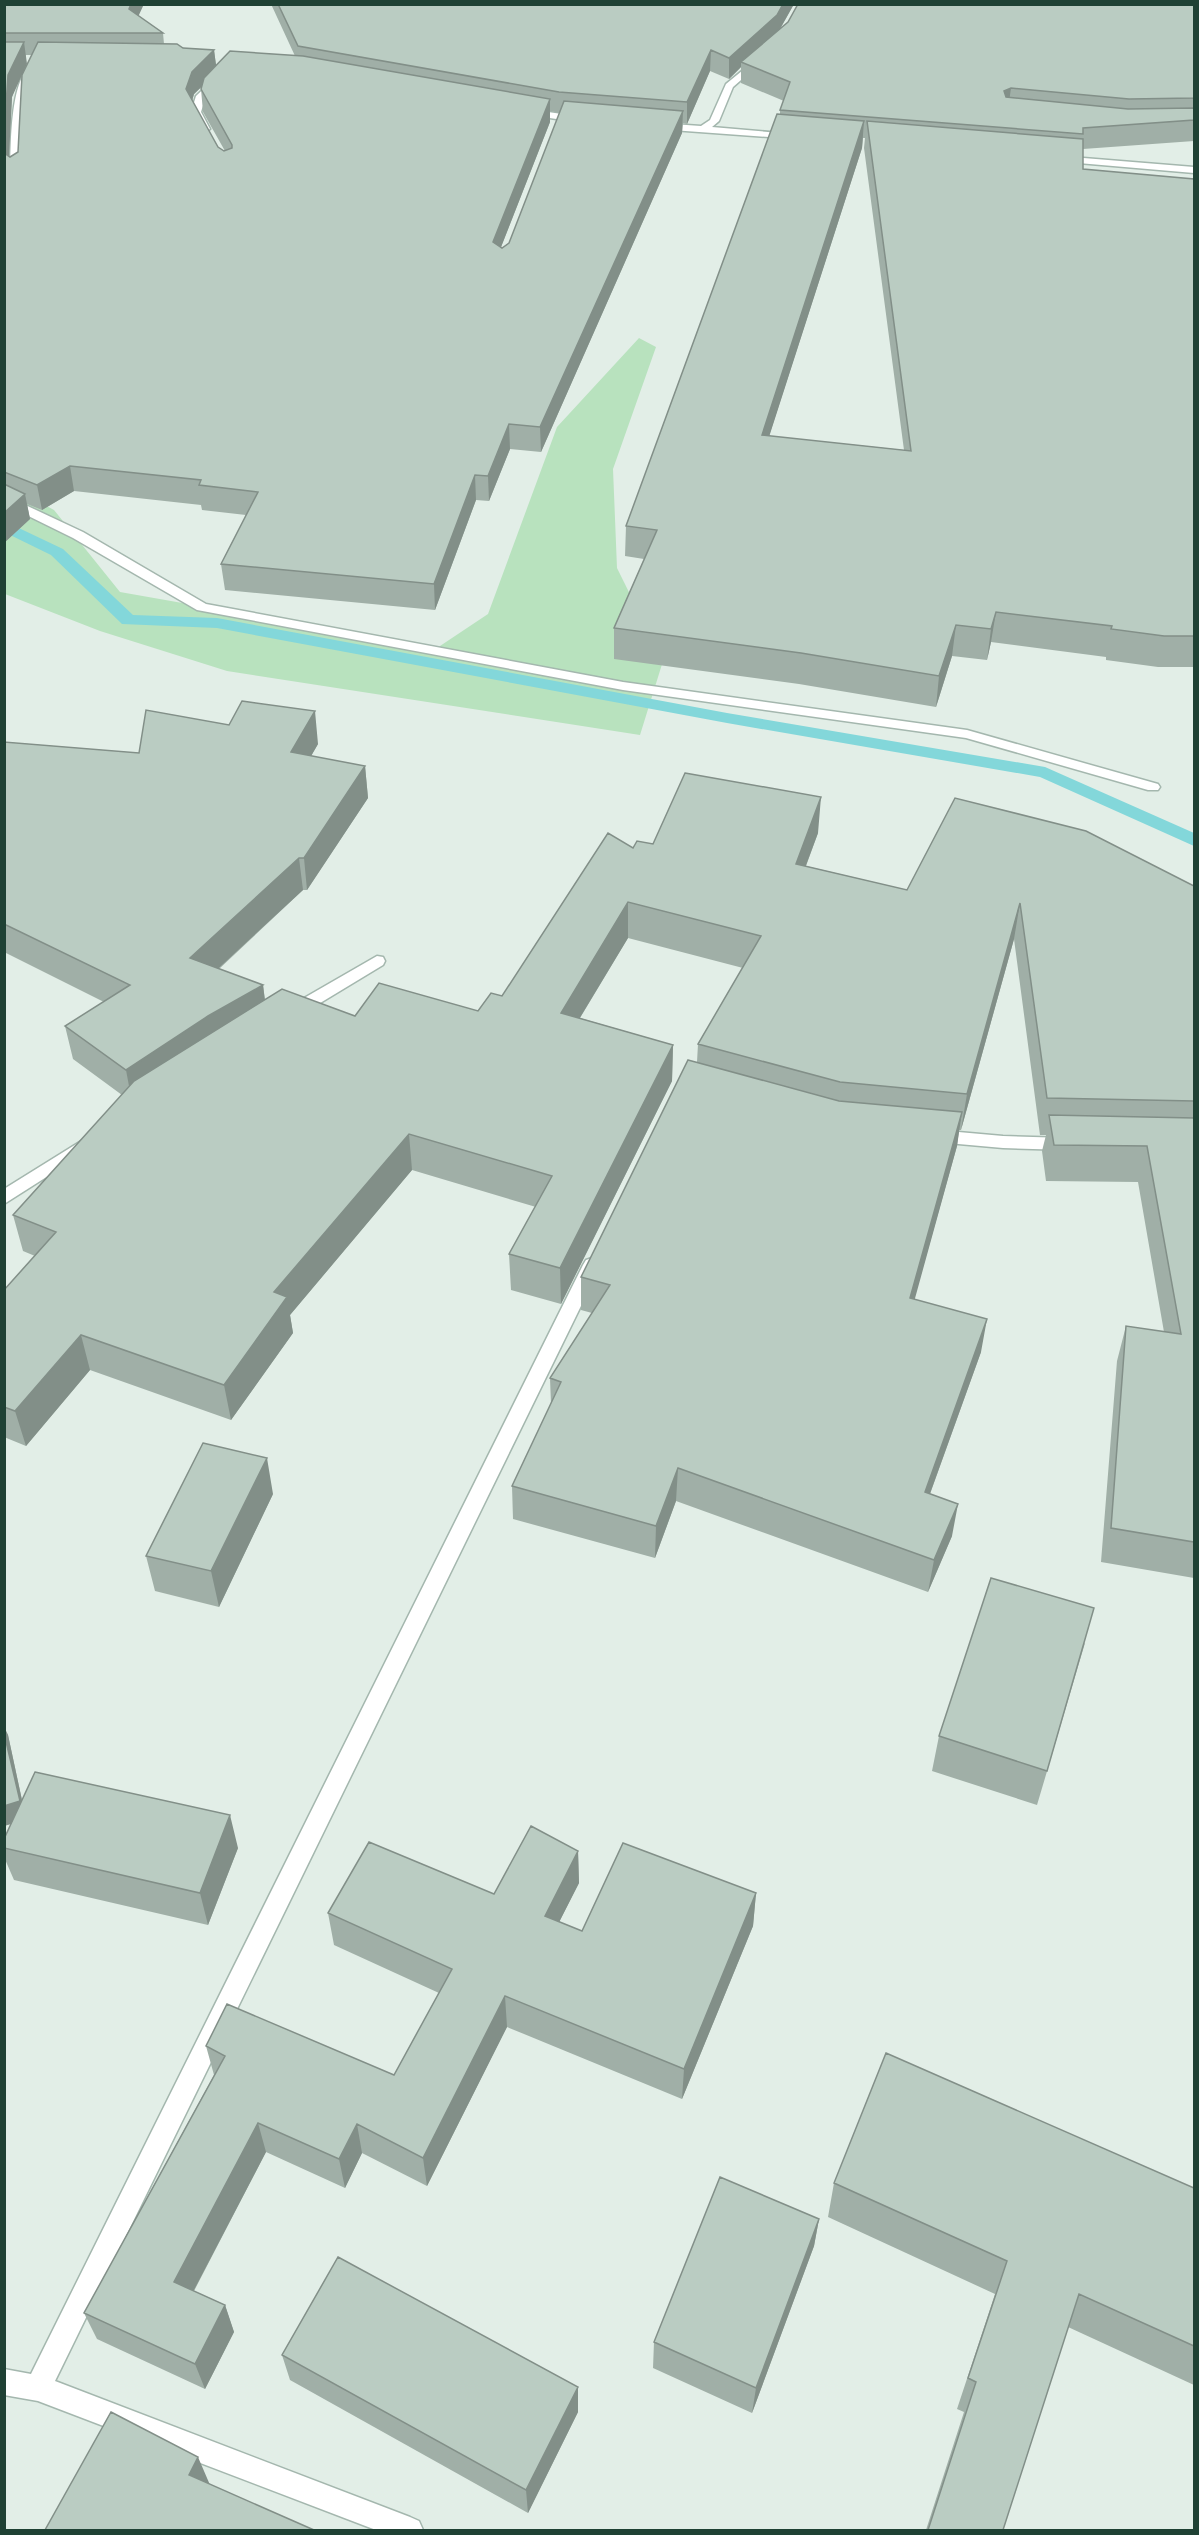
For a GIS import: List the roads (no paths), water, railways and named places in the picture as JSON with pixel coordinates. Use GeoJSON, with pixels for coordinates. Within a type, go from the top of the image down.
{"type":"FeatureCollection","features":[{"type":"Feature","properties":{"kind":"street"},"geometry":{"type":"LineString","coordinates":[[703,130],[714,121],[729,86],[764,55]]}},
{"type":"Feature","properties":{"kind":"street"},"geometry":{"type":"LineString","coordinates":[[15,175],[18,97],[38,59],[27,59]]}},
{"type":"Feature","properties":{"kind":"street"},"geometry":{"type":"LineString","coordinates":[[212,141],[196,112],[200,98],[229,69]]}},
{"type":"Feature","properties":{"kind":"street"},"geometry":{"type":"LineString","coordinates":[[513,110],[557,123],[592,121]]}},
{"type":"Feature","properties":{"kind":"street"},"geometry":{"type":"LineString","coordinates":[[648,125],[808,138]]}},
{"type":"Feature","properties":{"kind":"street"},"geometry":{"type":"LineString","coordinates":[[1042,158],[1194,170]]}},
{"type":"Feature","properties":{"kind":"street"},"geometry":{"type":"LineString","coordinates":[[4,499],[78,535],[202,607],[623,686],[967,734],[1153,787]]}},
{"type":"Feature","properties":{"kind":"street"},"geometry":{"type":"LineString","coordinates":[[279,1020],[377,961]]}},
{"type":"Feature","properties":{"kind":"street"},"geometry":{"type":"LineString","coordinates":[[4,1198],[103,1133]]}},
{"type":"Feature","properties":{"kind":"street"},"geometry":{"type":"LineString","coordinates":[[919,1134],[1003,1142],[1087,1144]]}},
{"type":"Feature","properties":{"kind":"street"},"geometry":{"type":"LineString","coordinates":[[38,2388],[602,1244]]}},
{"type":"Feature","properties":{"kind":"street"},"geometry":{"type":"LineString","coordinates":[[4,2382],[38,2388],[410,2530]]}},
{"type":"Feature","properties":{"kind":"waterway"},"geometry":{"type":"LineString","coordinates":[[4,526],[57,552],[128,620],[217,623],[727,718],[1045,772],[1194,840]]}}]}
